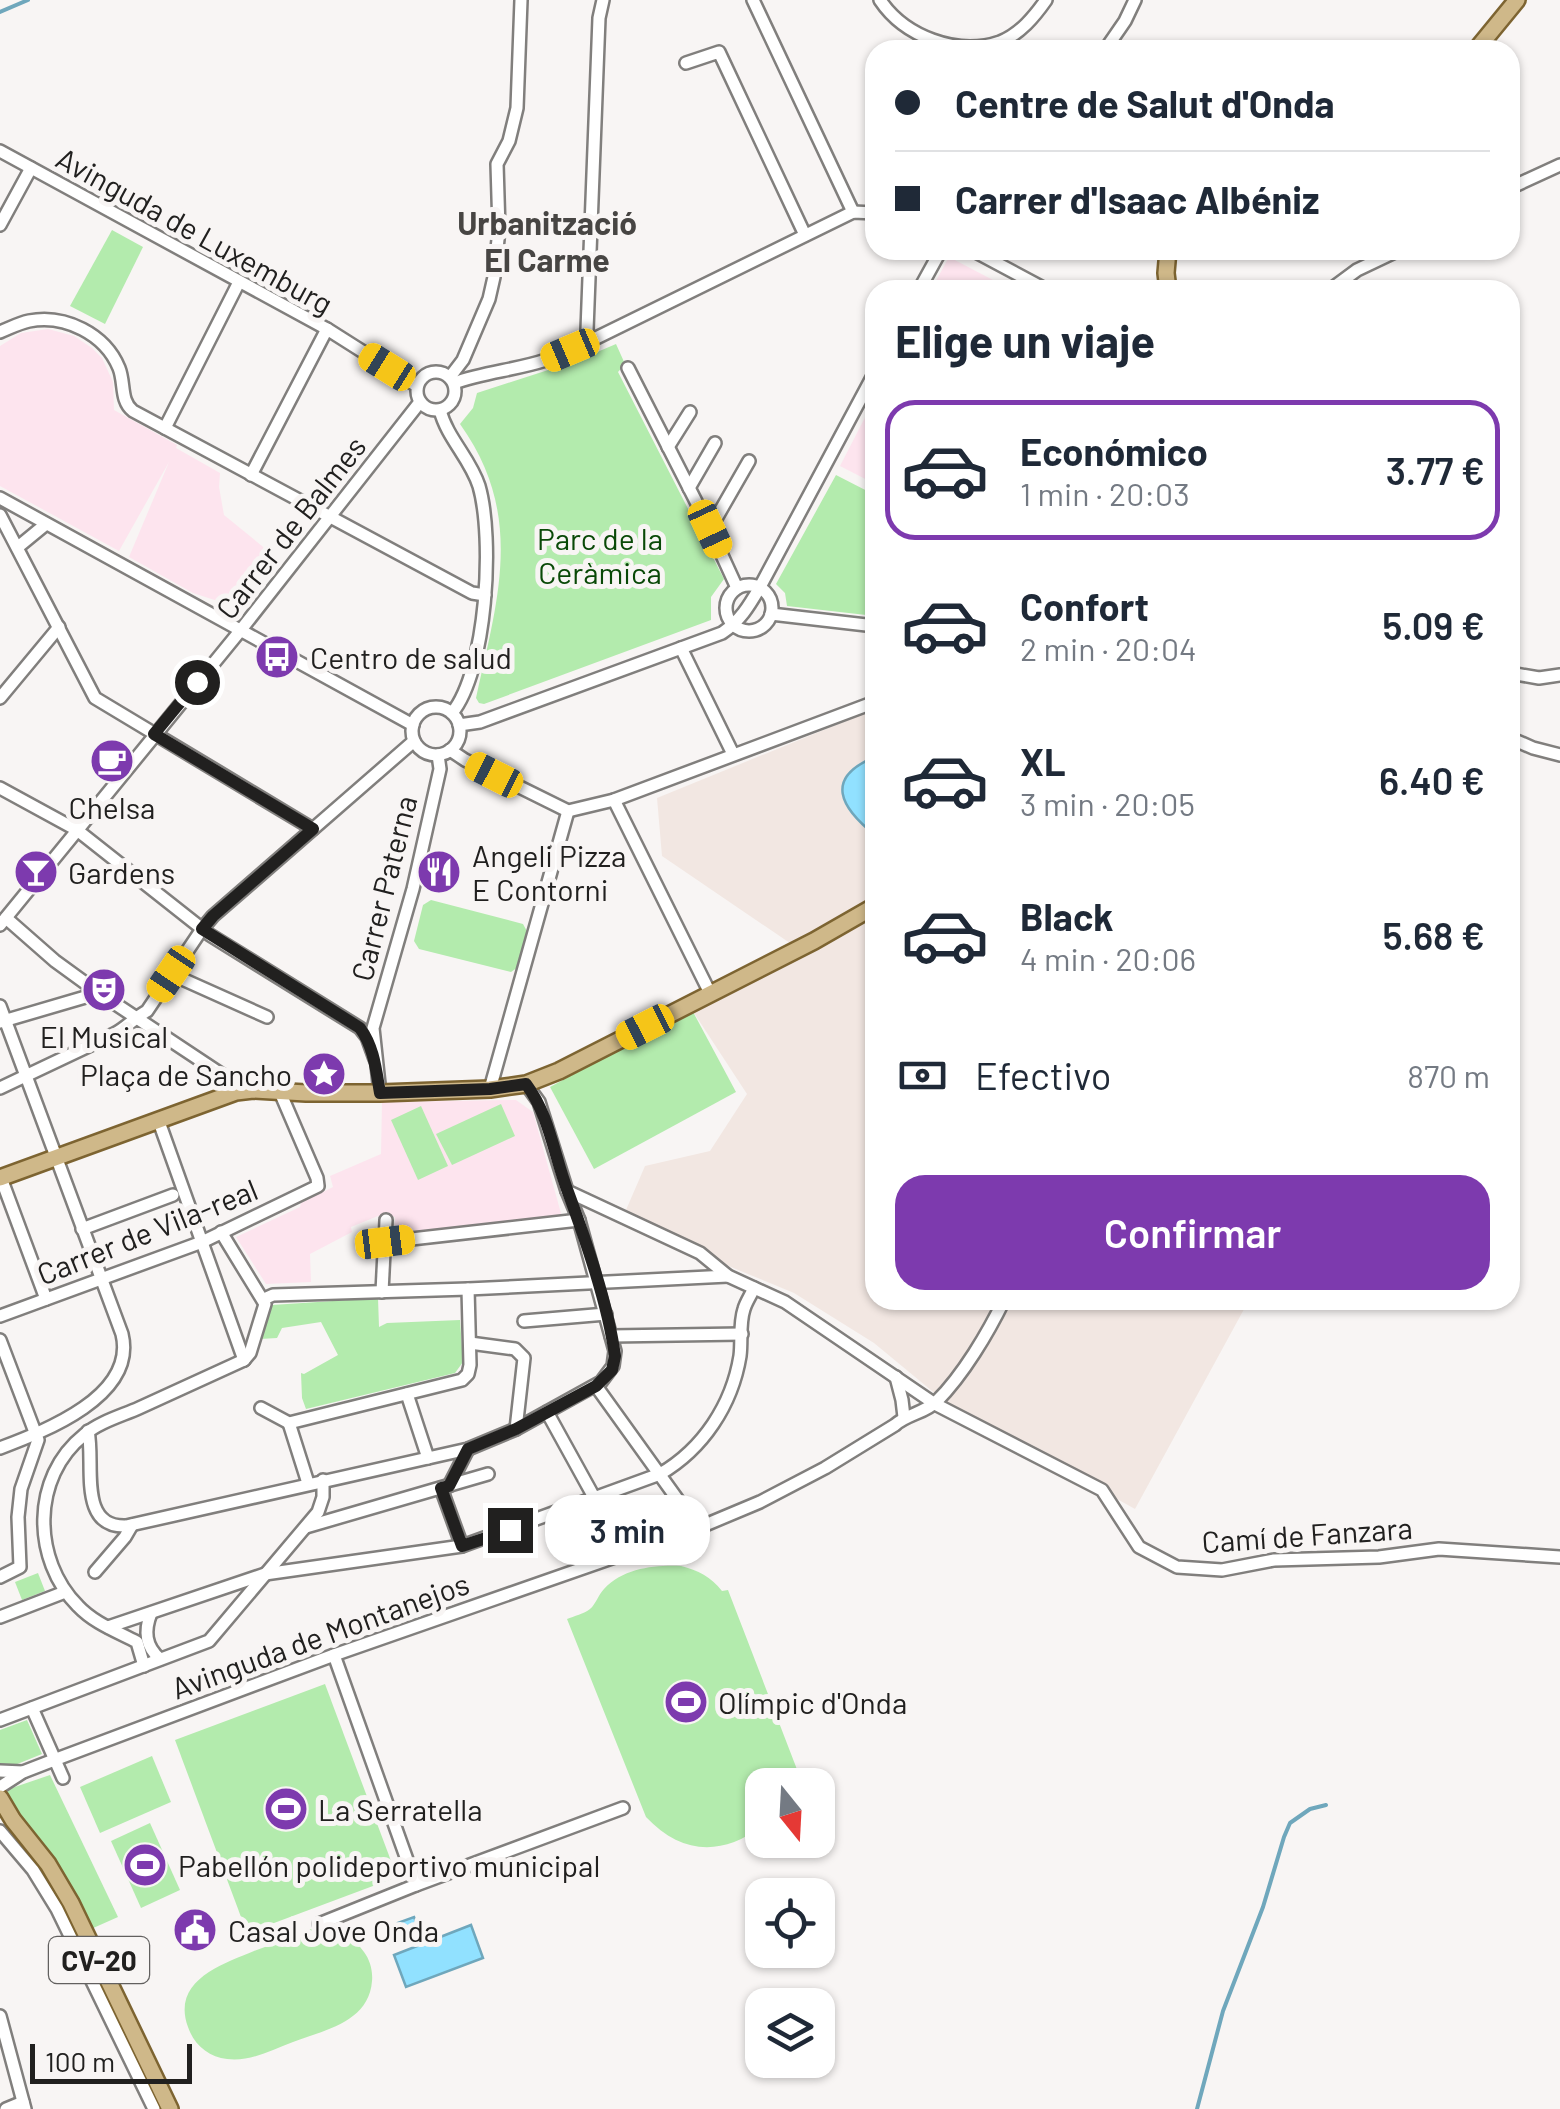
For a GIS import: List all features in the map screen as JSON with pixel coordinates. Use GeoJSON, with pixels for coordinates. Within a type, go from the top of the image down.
{"type":"FeatureCollection","features":[{"type":"Feature","properties":{"kind":"main road"},"geometry":{"type":"LineString","coordinates":[[1484,40],[1517,0]]}},
{"type":"Feature","properties":{"kind":"main road"},"geometry":{"type":"LineString","coordinates":[[1,1178],[236,1092],[380,1093],[526,1084],[560,1071],[865,912]]}},
{"type":"Feature","properties":{"kind":"main road","name":"CV-20"},"geometry":{"type":"LineString","coordinates":[[0,1798],[4,1821],[48,1864],[71,1902],[170,2109]]}},
{"type":"Feature","properties":{"kind":"street"},"geometry":{"type":"LineString","coordinates":[[522,0],[516,108],[509,142],[497,164],[499,230],[489,299],[452,380],[455,394],[450,404],[440,410],[429,409],[416,394],[424,374],[438,371],[452,380],[548,360],[853,212],[865,213]]}},
{"type":"Feature","properties":{"kind":"street"},"geometry":{"type":"LineString","coordinates":[[590,342],[587,330],[599,18],[603,0]]}},
{"type":"Feature","properties":{"kind":"street"},"geometry":{"type":"LineString","coordinates":[[754,0],[853,212]]}},
{"type":"Feature","properties":{"kind":"street"},"geometry":{"type":"LineString","coordinates":[[880,0],[909,29],[935,40]]}},
{"type":"Feature","properties":{"kind":"street"},"geometry":{"type":"LineString","coordinates":[[1005,40],[1034,16],[1046,0]]}},
{"type":"Feature","properties":{"kind":"street"},"geometry":{"type":"LineString","coordinates":[[1112,40],[1135,0]]}},
{"type":"Feature","properties":{"kind":"street"},"geometry":{"type":"LineString","coordinates":[[686,64],[719,52],[805,235]]}},
{"type":"Feature","properties":{"kind":"street","name":"Avinguda de Luxemburg"},"geometry":{"type":"LineString","coordinates":[[0,151],[327,330],[417,386]]}},
{"type":"Feature","properties":{"kind":"street"},"geometry":{"type":"LineString","coordinates":[[1520,183],[1560,165]]}},
{"type":"Feature","properties":{"kind":"street"},"geometry":{"type":"LineString","coordinates":[[0,225],[31,168]]}},
{"type":"Feature","properties":{"kind":"street"},"geometry":{"type":"LineString","coordinates":[[991,260],[1028,280]]}},
{"type":"Feature","properties":{"kind":"street"},"geometry":{"type":"LineString","coordinates":[[1343,280],[1378,260]]}},
{"type":"Feature","properties":{"kind":"street"},"geometry":{"type":"LineString","coordinates":[[164,428],[239,282]]}},
{"type":"Feature","properties":{"kind":"street"},"geometry":{"type":"LineString","coordinates":[[0,332],[43,319],[62,321],[88,333],[114,357],[127,406],[328,517],[484,596]]}},
{"type":"Feature","properties":{"kind":"street"},"geometry":{"type":"LineString","coordinates":[[251,475],[327,330]]}},
{"type":"Feature","properties":{"kind":"street"},"geometry":{"type":"LineString","coordinates":[[628,368],[737,588]]}},
{"type":"Feature","properties":{"kind":"street"},"geometry":{"type":"LineString","coordinates":[[459,725],[480,722],[734,626],[760,587],[865,391]]}},
{"type":"Feature","properties":{"kind":"street","name":"Carrer de Balmes"},"geometry":{"type":"LineString","coordinates":[[3,917],[240,631],[420,402]]}},
{"type":"Feature","properties":{"kind":"street"},"geometry":{"type":"LineString","coordinates":[[440,410],[444,426],[478,482],[485,511],[487,554],[477,646],[466,688],[452,713]]}},
{"type":"Feature","properties":{"kind":"street"},"geometry":{"type":"LineString","coordinates":[[668,447],[690,412]]}},
{"type":"Feature","properties":{"kind":"street"},"geometry":{"type":"LineString","coordinates":[[689,488],[715,444]]}},
{"type":"Feature","properties":{"kind":"street"},"geometry":{"type":"LineString","coordinates":[[710,529],[749,461]]}},
{"type":"Feature","properties":{"kind":"street"},"geometry":{"type":"LineString","coordinates":[[0,498],[413,725]]}},
{"type":"Feature","properties":{"kind":"street"},"geometry":{"type":"LineString","coordinates":[[0,515],[96,698],[313,829]]}},
{"type":"Feature","properties":{"kind":"street"},"geometry":{"type":"LineString","coordinates":[[18,547],[46,524]]}},
{"type":"Feature","properties":{"kind":"street"},"geometry":{"type":"LineString","coordinates":[[748,584],[760,587],[772,604],[765,624],[755,630],[734,626],[726,613],[727,598],[748,584]]}},
{"type":"Feature","properties":{"kind":"street"},"geometry":{"type":"LineString","coordinates":[[771,614],[865,625]]}},
{"type":"Feature","properties":{"kind":"street"},"geometry":{"type":"LineString","coordinates":[[0,698],[59,628]]}},
{"type":"Feature","properties":{"kind":"street"},"geometry":{"type":"LineString","coordinates":[[681,648],[733,754]]}},
{"type":"Feature","properties":{"kind":"street"},"geometry":{"type":"LineString","coordinates":[[1520,674],[1539,678],[1560,675]]}},
{"type":"Feature","properties":{"kind":"street"},"geometry":{"type":"LineString","coordinates":[[444,752],[458,740],[459,725],[452,713],[429,708],[416,717],[413,725],[414,740],[424,752],[444,752],[465,760],[568,811],[614,800],[865,706]]}},
{"type":"Feature","properties":{"kind":"street"},"geometry":{"type":"LineString","coordinates":[[0,1088],[114,1034],[147,1012],[213,916],[414,740]]}},
{"type":"Feature","properties":{"kind":"street"},"geometry":{"type":"LineString","coordinates":[[1520,742],[1560,755]]}},
{"type":"Feature","properties":{"kind":"street","name":"Carrer Paterna"},"geometry":{"type":"LineString","coordinates":[[380,1093],[372,1035],[374,1020],[413,889],[444,752]]}},
{"type":"Feature","properties":{"kind":"street"},"geometry":{"type":"LineString","coordinates":[[0,788],[77,830],[202,929],[349,1021],[364,1032],[374,1059]]}},
{"type":"Feature","properties":{"kind":"street"},"geometry":{"type":"LineString","coordinates":[[614,800],[710,993]]}},
{"type":"Feature","properties":{"kind":"street"},"geometry":{"type":"LineString","coordinates":[[490,1089],[568,811]]}},
{"type":"Feature","properties":{"kind":"street"},"geometry":{"type":"LineString","coordinates":[[3,917],[100,994],[224,1076],[236,1092]]}},
{"type":"Feature","properties":{"kind":"street"},"geometry":{"type":"LineString","coordinates":[[171,974],[266,1017]]}},
{"type":"Feature","properties":{"kind":"street"},"geometry":{"type":"LineString","coordinates":[[2,1021],[100,994]]}},
{"type":"Feature","properties":{"kind":"street"},"geometry":{"type":"LineString","coordinates":[[0,1006],[2,1021],[122,1334],[124,1349],[115,1377],[101,1394],[36,1435],[0,1448]]}},
{"type":"Feature","properties":{"kind":"street"},"geometry":{"type":"LineString","coordinates":[[349,1021],[374,1020]]}},
{"type":"Feature","properties":{"kind":"street"},"geometry":{"type":"LineString","coordinates":[[88,1432],[92,1500],[104,1522],[118,1526],[468,1449],[516,1429],[596,1386],[615,1362],[606,1314],[539,1102],[526,1084]]}},
{"type":"Feature","properties":{"kind":"street","name":"Carrer de Vila-real"},"geometry":{"type":"LineString","coordinates":[[0,1316],[202,1242],[318,1186],[280,1092]]}},
{"type":"Feature","properties":{"kind":"street"},"geometry":{"type":"LineString","coordinates":[[158,1120],[244,1360]]}},
{"type":"Feature","properties":{"kind":"street"},"geometry":{"type":"LineString","coordinates":[[1,1178],[46,1299]]}},
{"type":"Feature","properties":{"kind":"street","name":"Camí de Fanzara"},"geometry":{"type":"LineString","coordinates":[[567,1191],[700,1253],[728,1276],[785,1302],[935,1404],[1102,1490],[1140,1547],[1177,1567],[1222,1570],[1274,1560],[1379,1557],[1440,1549],[1560,1557]]}},
{"type":"Feature","properties":{"kind":"street"},"geometry":{"type":"LineString","coordinates":[[82,1229],[173,1195]]}},
{"type":"Feature","properties":{"kind":"street"},"geometry":{"type":"LineString","coordinates":[[386,1220],[385,1242],[579,1220]]}},
{"type":"Feature","properties":{"kind":"street"},"geometry":{"type":"LineString","coordinates":[[137,1642],[86,1613],[65,1592],[45,1544],[45,1496],[65,1456],[88,1432],[250,1354],[265,1308],[264,1299],[221,1232]]}},
{"type":"Feature","properties":{"kind":"street"},"geometry":{"type":"LineString","coordinates":[[382,1292],[384,1252]]}},
{"type":"Feature","properties":{"kind":"street"},"geometry":{"type":"LineString","coordinates":[[264,1299],[273,1295],[728,1276]]}},
{"type":"Feature","properties":{"kind":"street"},"geometry":{"type":"LineString","coordinates":[[108,1627],[264,1574],[462,1546],[660,1474],[683,1460],[720,1414],[734,1382],[743,1310],[754,1288]]}},
{"type":"Feature","properties":{"kind":"street"},"geometry":{"type":"LineString","coordinates":[[290,1427],[309,1418],[462,1380],[469,1370],[468,1289]]}},
{"type":"Feature","properties":{"kind":"street"},"geometry":{"type":"LineString","coordinates":[[935,1404],[999,1310]]}},
{"type":"Feature","properties":{"kind":"street"},"geometry":{"type":"LineString","coordinates":[[524,1322],[606,1314]]}},
{"type":"Feature","properties":{"kind":"street"},"geometry":{"type":"LineString","coordinates":[[611,1336],[742,1334]]}},
{"type":"Feature","properties":{"kind":"street"},"geometry":{"type":"LineString","coordinates":[[0,1340],[37,1445],[23,1479],[19,1504],[21,1563],[17,1570],[0,1577]]}},
{"type":"Feature","properties":{"kind":"street"},"geometry":{"type":"LineString","coordinates":[[470,1343],[515,1349],[524,1358],[516,1429]]}},
{"type":"Feature","properties":{"kind":"street"},"geometry":{"type":"LineString","coordinates":[[896,1377],[904,1417]]}},
{"type":"Feature","properties":{"kind":"street"},"geometry":{"type":"LineString","coordinates":[[596,1386],[698,1528]]}},
{"type":"Feature","properties":{"kind":"street"},"geometry":{"type":"LineString","coordinates":[[904,1417],[913,1389]]}},
{"type":"Feature","properties":{"kind":"street"},"geometry":{"type":"LineString","coordinates":[[408,1394],[428,1458]]}},
{"type":"Feature","properties":{"kind":"street","name":"Avinguda de Montanejos"},"geometry":{"type":"LineString","coordinates":[[0,1788],[23,1772],[334,1655],[698,1528],[825,1468],[904,1417],[935,1404]]}},
{"type":"Feature","properties":{"kind":"street"},"geometry":{"type":"LineString","coordinates":[[261,1408],[290,1427],[308,1483]]}},
{"type":"Feature","properties":{"kind":"street"},"geometry":{"type":"LineString","coordinates":[[547,1412],[594,1499]]}},
{"type":"Feature","properties":{"kind":"street"},"geometry":{"type":"LineString","coordinates":[[462,1546],[445,1487],[468,1449]]}},
{"type":"Feature","properties":{"kind":"street"},"geometry":{"type":"LineString","coordinates":[[306,1527],[488,1474]]}},
{"type":"Feature","properties":{"kind":"street"},"geometry":{"type":"LineString","coordinates":[[0,1720],[209,1641],[322,1505],[323,1480]]}},
{"type":"Feature","properties":{"kind":"street"},"geometry":{"type":"LineString","coordinates":[[95,1572],[132,1524]]}},
{"type":"Feature","properties":{"kind":"street"},"geometry":{"type":"LineString","coordinates":[[0,1617],[65,1592]]}},
{"type":"Feature","properties":{"kind":"street"},"geometry":{"type":"LineString","coordinates":[[144,1666],[137,1642],[146,1614]]}},
{"type":"Feature","properties":{"kind":"street"},"geometry":{"type":"LineString","coordinates":[[146,1614],[144,1629],[152,1652],[160,1660]]}},
{"type":"Feature","properties":{"kind":"street"},"geometry":{"type":"LineString","coordinates":[[334,1655],[416,1885]]}},
{"type":"Feature","properties":{"kind":"street"},"geometry":{"type":"LineString","coordinates":[[32,1708],[62,1778]]}},
{"type":"Feature","properties":{"kind":"street","name":"Avinguda de Montanejos"},"geometry":{"type":"LineString","coordinates":[[0,1771],[23,1772]]}},
{"type":"Feature","properties":{"kind":"street"},"geometry":{"type":"LineString","coordinates":[[319,1924],[623,1808]]}},
{"type":"Feature","properties":{"kind":"street"},"geometry":{"type":"LineString","coordinates":[[4,1821],[57,1908],[154,2109]]}},
{"type":"Feature","properties":{"kind":"street"},"geometry":{"type":"LineString","coordinates":[[0,2016],[24,2105],[6,2109]]}},
{"type":"Feature","properties":{"kind":"shaded area"},"geometry":{"type":"Polygon","coordinates":[[[947,260],[955,260],[993,280],[936,280],[947,260]]]}},
{"type":"Feature","properties":{"kind":"shaded area"},"geometry":{"type":"Polygon","coordinates":[[[48,329],[74,336],[102,358],[113,382],[114,410],[220,473],[224,515],[273,555],[233,606],[193,593],[129,557],[169,462],[119,551],[0,486],[0,346],[21,333],[48,329]]]}},
{"type":"Feature","properties":{"kind":"shaded area"},"geometry":{"type":"Polygon","coordinates":[[[865,417],[865,479],[840,466],[865,417]]]}},
{"type":"Feature","properties":{"kind":"shaded area"},"geometry":{"type":"Polygon","coordinates":[[[865,713],[865,1310],[1244,1310],[1135,1509],[949,1405],[874,1343],[794,1293],[731,1267],[626,1210],[645,1166],[710,1151],[747,1094],[692,1010],[806,954],[662,856],[657,798],[865,713]]]}},
{"type":"Feature","properties":{"kind":"shaded area"},"geometry":{"type":"Polygon","coordinates":[[[516,1100],[533,1112],[562,1217],[394,1235],[395,1217],[378,1216],[351,1227],[352,1232],[310,1254],[311,1282],[266,1284],[236,1237],[333,1187],[330,1176],[381,1154],[382,1102],[516,1100]]]}},
{"type":"Feature","properties":{"kind":"green space"},"geometry":{"type":"Polygon","coordinates":[[[112,230],[143,247],[105,324],[70,306],[112,230]]]}},
{"type":"Feature","properties":{"kind":"green space","name":"Parc de la Ceràmica"},"geometry":{"type":"Polygon","coordinates":[[[616,344],[625,364],[618,372],[724,579],[711,597],[711,620],[479,703],[476,698],[498,591],[499,524],[493,491],[460,424],[473,408],[477,393],[616,344]]]}},
{"type":"Feature","properties":{"kind":"green space"},"geometry":{"type":"Polygon","coordinates":[[[836,475],[865,490],[865,615],[787,606],[785,593],[776,584],[836,475]]]}},
{"type":"Feature","properties":{"kind":"green space"},"geometry":{"type":"Polygon","coordinates":[[[431,900],[523,924],[529,935],[521,965],[511,972],[419,949],[414,941],[423,905],[431,900]]]}},
{"type":"Feature","properties":{"kind":"green space"},"geometry":{"type":"Polygon","coordinates":[[[692,1010],[736,1092],[594,1169],[550,1087],[692,1010]]]}},
{"type":"Feature","properties":{"kind":"green space"},"geometry":{"type":"Polygon","coordinates":[[[501,1104],[515,1136],[452,1165],[436,1134],[501,1104]]]}},
{"type":"Feature","properties":{"kind":"green space"},"geometry":{"type":"Polygon","coordinates":[[[421,1106],[448,1166],[418,1180],[391,1120],[421,1106]]]}},
{"type":"Feature","properties":{"kind":"green space"},"geometry":{"type":"Polygon","coordinates":[[[378,1298],[379,1327],[387,1323],[460,1320],[463,1362],[455,1373],[306,1409],[301,1373],[338,1355],[321,1322],[282,1328],[277,1338],[260,1339],[272,1305],[378,1298]]]}},
{"type":"Feature","properties":{"kind":"green space","name":"Olímpic d'Onda"},"geometry":{"type":"Polygon","coordinates":[[[681,1566],[704,1575],[722,1591],[728,1590],[796,1768],[745,1768],[745,1837],[732,1843],[717,1847],[687,1844],[646,1817],[567,1619],[590,1609],[604,1589],[621,1576],[650,1567],[681,1566]]]}},
{"type":"Feature","properties":{"kind":"green space"},"geometry":{"type":"Polygon","coordinates":[[[38,1573],[45,1591],[22,1600],[15,1582],[38,1573]]]}},
{"type":"Feature","properties":{"kind":"green space","name":"La Serratella"},"geometry":{"type":"Polygon","coordinates":[[[325,1684],[397,1877],[247,1933],[175,1740],[325,1684]]]}},
{"type":"Feature","properties":{"kind":"green space"},"geometry":{"type":"Polygon","coordinates":[[[27,1720],[42,1754],[10,1767],[0,1763],[0,1730],[27,1720]]]}},
{"type":"Feature","properties":{"kind":"green space"},"geometry":{"type":"Polygon","coordinates":[[[152,1756],[171,1802],[100,1833],[80,1787],[152,1756]]]}},
{"type":"Feature","properties":{"kind":"green space"},"geometry":{"type":"Polygon","coordinates":[[[50,1775],[118,1917],[91,1929],[4,1796],[9,1789],[50,1775]]]}},
{"type":"Feature","properties":{"kind":"green space","name":"Pabellón polideportivo municipal"},"geometry":{"type":"Polygon","coordinates":[[[150,1823],[180,1890],[141,1908],[111,1841],[150,1823]]]}},
{"type":"Feature","properties":{"kind":"green space"},"geometry":{"type":"Polygon","coordinates":[[[311,1929],[341,1933],[366,1955],[372,1981],[363,2006],[331,2028],[252,2057],[227,2059],[203,2049],[188,2027],[185,2011],[193,1986],[228,1962],[311,1929]]]}},
{"type":"Feature","properties":{"kind":"water"},"geometry":{"type":"Polygon","coordinates":[[[865,762],[865,827],[846,804],[843,794],[848,774],[865,762]]]}},
{"type":"Feature","properties":{"kind":"water"},"geometry":{"type":"Polygon","coordinates":[[[414,1917],[420,1931],[389,1943],[384,1928],[414,1917]]]}},
{"type":"Feature","properties":{"kind":"water"},"geometry":{"type":"Polygon","coordinates":[[[471,1925],[483,1958],[406,1987],[394,1955],[471,1925]]]}},
{"type":"Feature","properties":{"kind":"waterway"},"geometry":{"type":"LineString","coordinates":[[0,12],[28,0]]}},
{"type":"Feature","properties":{"kind":"waterway"},"geometry":{"type":"LineString","coordinates":[[1197,2109],[1223,2011],[1263,1907],[1284,1837],[1290,1823],[1310,1809],[1326,1805]]}},
{"type":"Feature","properties":{"kind":"place","name":"Centro de salud"},"geometry":{"type":"Point","coordinates":[277,657]}},
{"type":"Feature","properties":{"kind":"place","name":"Chelsa"},"geometry":{"type":"Point","coordinates":[112,761]}},
{"type":"Feature","properties":{"kind":"place","name":"Gardens"},"geometry":{"type":"Point","coordinates":[36,872]}},
{"type":"Feature","properties":{"kind":"place","name":"Angeli Pizza E Contorni"},"geometry":{"type":"Point","coordinates":[439,872]}},
{"type":"Feature","properties":{"kind":"place","name":"El Musical"},"geometry":{"type":"Point","coordinates":[104,990]}},
{"type":"Feature","properties":{"kind":"place","name":"Plaça de Sancho"},"geometry":{"type":"Point","coordinates":[324,1074]}},
{"type":"Feature","properties":{"kind":"place","name":"Olímpic d'Onda"},"geometry":{"type":"Point","coordinates":[686,1702]}},
{"type":"Feature","properties":{"kind":"place","name":"La Serratella"},"geometry":{"type":"Point","coordinates":[286,1809]}},
{"type":"Feature","properties":{"kind":"place","name":"Pabellón polideportivo municipal"},"geometry":{"type":"Point","coordinates":[145,1865]}},
{"type":"Feature","properties":{"kind":"place","name":"Casal Jove Onda"},"geometry":{"type":"Point","coordinates":[195,1930]}},
{"type":"Feature","properties":{"kind":"district","name":"Urbanització El Carme"},"geometry":{"type":"Point","coordinates":[547,240]}},
{"type":"Feature","properties":{"kind":"route"},"geometry":{"type":"LineString","coordinates":[[197,682],[154,734],[313,829],[202,929],[360,1028],[374,1059],[380,1093],[526,1084],[539,1102],[579,1220],[606,1314],[615,1362],[596,1386],[516,1429],[468,1449],[449,1486],[441,1488],[462,1546],[510,1530]]}}]}
